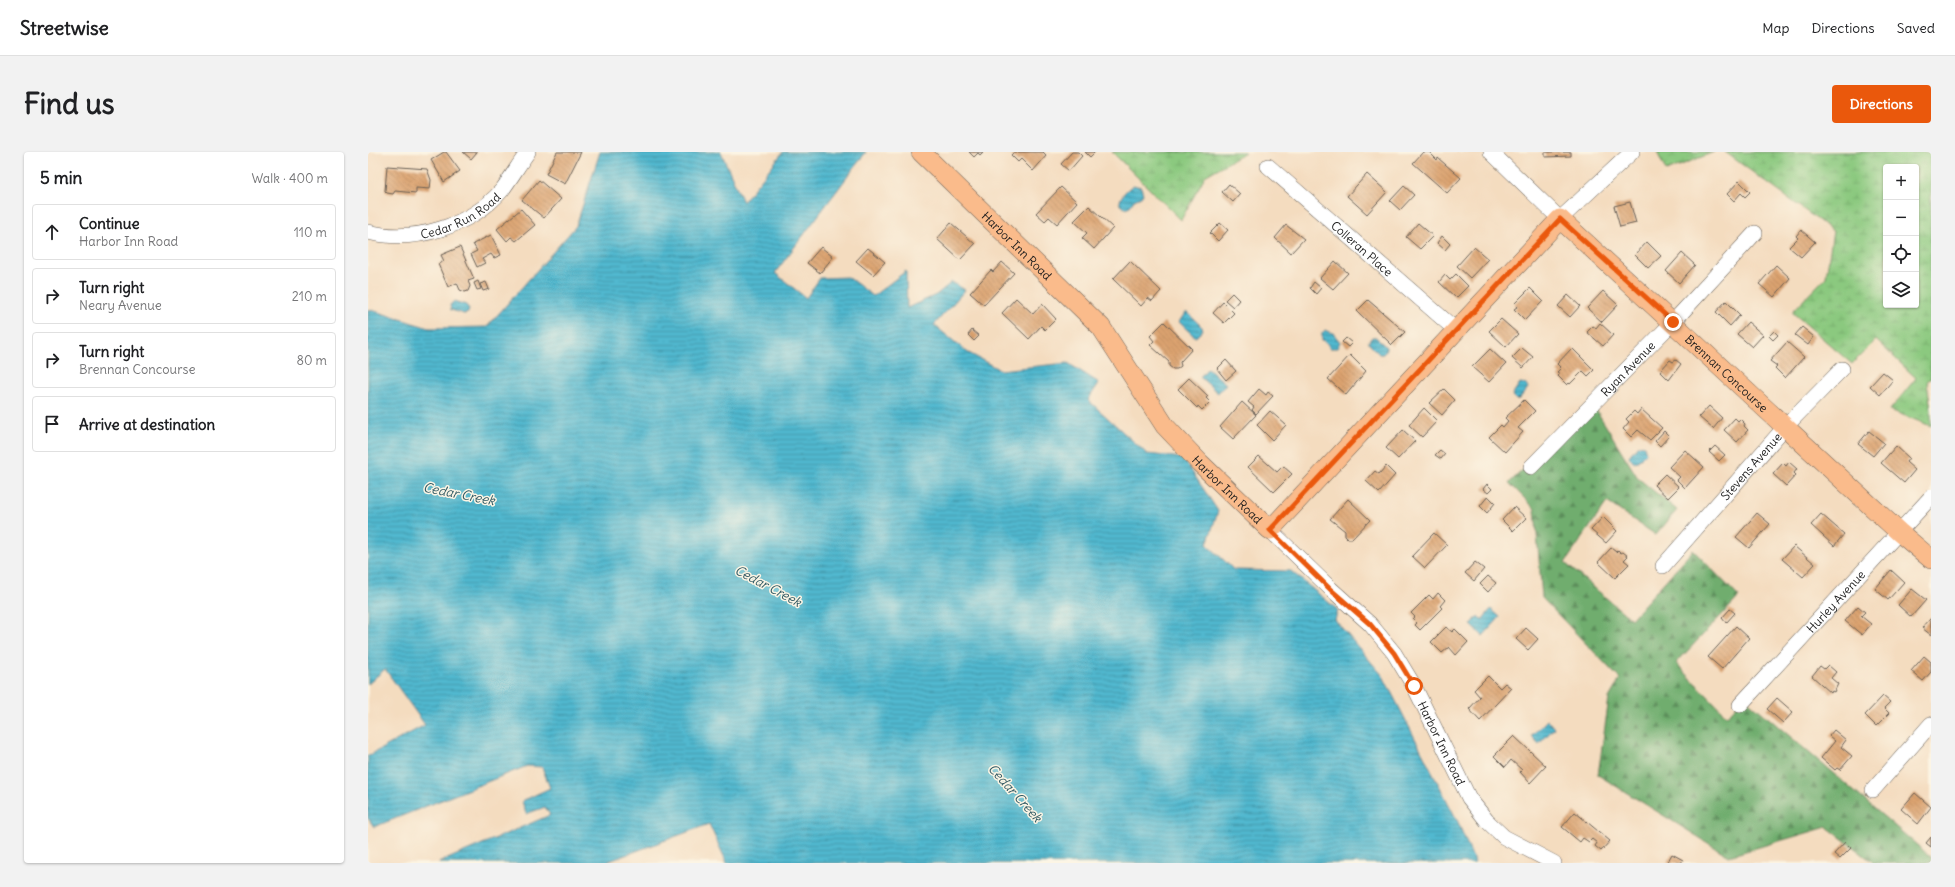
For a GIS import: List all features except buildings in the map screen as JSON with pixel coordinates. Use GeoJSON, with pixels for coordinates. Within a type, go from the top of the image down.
{"type":"FeatureCollection","features":[{"type":"Feature","properties":{"kind":"main road","name":"Harbor Inn Road"},"geometry":{"type":"LineString","coordinates":[[921,152],[1101,327],[1165,426],[1200,463],[1270,530]]}},
{"type":"Feature","properties":{"kind":"main road"},"geometry":{"type":"LineString","coordinates":[[1270,530],[1560,219]]}},
{"type":"Feature","properties":{"kind":"main road","name":"Brennan Concourse"},"geometry":{"type":"LineString","coordinates":[[1560,219],[1899,532],[1931,559]]}},
{"type":"Feature","properties":{"kind":"street","name":"Cedar Run Road"},"geometry":{"type":"LineString","coordinates":[[368,232],[378,235],[402,236],[430,231],[473,215],[502,190],[528,152]]}},
{"type":"Feature","properties":{"kind":"street","name":"Brennan Concourse"},"geometry":{"type":"LineString","coordinates":[[1491,152],[1560,219]]}},
{"type":"Feature","properties":{"kind":"street"},"geometry":{"type":"LineString","coordinates":[[1560,219],[1632,152]]}},
{"type":"Feature","properties":{"kind":"street","name":"Colleran Place"},"geometry":{"type":"LineString","coordinates":[[1268,166],[1457,330]]}},
{"type":"Feature","properties":{"kind":"street","name":"Ryan Avenue"},"geometry":{"type":"LineString","coordinates":[[1531,467],[1673,322],[1755,233]]}},
{"type":"Feature","properties":{"kind":"street","name":"Stevens Avenue"},"geometry":{"type":"LineString","coordinates":[[1663,566],[1785,427],[1842,369]]}},
{"type":"Feature","properties":{"kind":"street","name":"Hurley Avenue"},"geometry":{"type":"LineString","coordinates":[[1740,705],[1931,497]]}},
{"type":"Feature","properties":{"kind":"street","name":"Harbor Inn Road"},"geometry":{"type":"LineString","coordinates":[[1270,530],[1331,590],[1370,624],[1394,653],[1414,686],[1469,798],[1487,821],[1504,836],[1554,863]]}},
{"type":"Feature","properties":{"kind":"street"},"geometry":{"type":"LineString","coordinates":[[1873,790],[1931,724]]}},
{"type":"Feature","properties":{"kind":"green space"},"geometry":{"type":"Polygon","coordinates":[[[1112,152],[1246,152],[1205,176],[1181,220],[1112,152]]]}},
{"type":"Feature","properties":{"kind":"green space"},"geometry":{"type":"Polygon","coordinates":[[[1657,152],[1714,152],[1666,171],[1657,152]]]}},
{"type":"Feature","properties":{"kind":"green space"},"geometry":{"type":"Polygon","coordinates":[[[1725,152],[1931,152],[1931,377],[1927,382],[1931,410],[1931,426],[1890,410],[1916,378],[1876,340],[1852,364],[1792,312],[1826,277],[1833,231],[1725,152]]]}},
{"type":"Feature","properties":{"kind":"green space"},"geometry":{"type":"Polygon","coordinates":[[[1593,405],[1638,478],[1677,510],[1656,535],[1607,502],[1565,563],[1631,619],[1693,550],[1739,597],[1676,663],[1727,716],[1744,697],[1931,857],[1931,863],[1874,863],[1827,827],[1729,856],[1598,775],[1609,698],[1620,679],[1542,598],[1535,509],[1509,483],[1593,405]]]}},
{"type":"Feature","properties":{"kind":"water","name":"Cedar Creek"},"geometry":{"type":"Polygon","coordinates":[[[600,152],[721,152],[743,202],[783,152],[866,152],[775,273],[806,298],[820,278],[848,277],[873,296],[906,271],[907,308],[936,295],[952,282],[965,290],[934,325],[967,352],[1000,370],[1068,363],[1099,383],[1088,400],[1147,454],[1183,458],[1218,511],[1207,544],[1234,570],[1291,571],[1338,610],[1335,620],[1383,676],[1458,822],[1475,863],[727,863],[709,824],[604,863],[438,863],[550,815],[545,807],[526,814],[522,801],[550,788],[542,767],[527,766],[374,827],[368,818],[368,756],[425,725],[385,669],[368,684],[368,309],[429,328],[487,327],[576,226],[600,152]]]}},
{"type":"Feature","properties":{"kind":"water"},"geometry":{"type":"Polygon","coordinates":[[[1133,185],[1141,187],[1143,194],[1141,197],[1134,200],[1130,206],[1125,208],[1120,205],[1121,199],[1133,185]]]}},
{"type":"Feature","properties":{"kind":"water"},"geometry":{"type":"Polygon","coordinates":[[[454,301],[466,305],[469,309],[468,313],[464,314],[451,310],[450,305],[454,301]]]}},
{"type":"Feature","properties":{"kind":"water"},"geometry":{"type":"Polygon","coordinates":[[[1185,313],[1188,313],[1202,327],[1203,330],[1195,337],[1179,322],[1185,313]]]}},
{"type":"Feature","properties":{"kind":"water"},"geometry":{"type":"Polygon","coordinates":[[[1325,330],[1333,333],[1340,342],[1337,348],[1330,348],[1326,342],[1322,340],[1322,333],[1325,330]]]}},
{"type":"Feature","properties":{"kind":"water"},"geometry":{"type":"Polygon","coordinates":[[[1372,337],[1376,337],[1386,347],[1386,351],[1383,354],[1379,354],[1369,344],[1372,337]]]}},
{"type":"Feature","properties":{"kind":"water"},"geometry":{"type":"Polygon","coordinates":[[[1208,368],[1226,384],[1218,393],[1200,377],[1208,368]]]}},
{"type":"Feature","properties":{"kind":"water"},"geometry":{"type":"Polygon","coordinates":[[[1520,383],[1526,384],[1528,388],[1519,399],[1516,400],[1512,395],[1520,383]]]}},
{"type":"Feature","properties":{"kind":"water"},"geometry":{"type":"Polygon","coordinates":[[[1638,445],[1644,446],[1646,453],[1638,461],[1633,462],[1629,456],[1638,445]]]}},
{"type":"Feature","properties":{"kind":"water"},"geometry":{"type":"Polygon","coordinates":[[[1491,609],[1500,617],[1483,636],[1471,625],[1478,616],[1482,620],[1491,609]]]}},
{"type":"Feature","properties":{"kind":"water"},"geometry":{"type":"Polygon","coordinates":[[[1547,720],[1554,728],[1539,744],[1531,736],[1547,720]]]}},
{"type":"Feature","properties":{"kind":"route"},"geometry":{"type":"LineString","coordinates":[[1414,686],[1394,653],[1370,624],[1331,590],[1270,530],[1560,219],[1673,322]]}}]}
